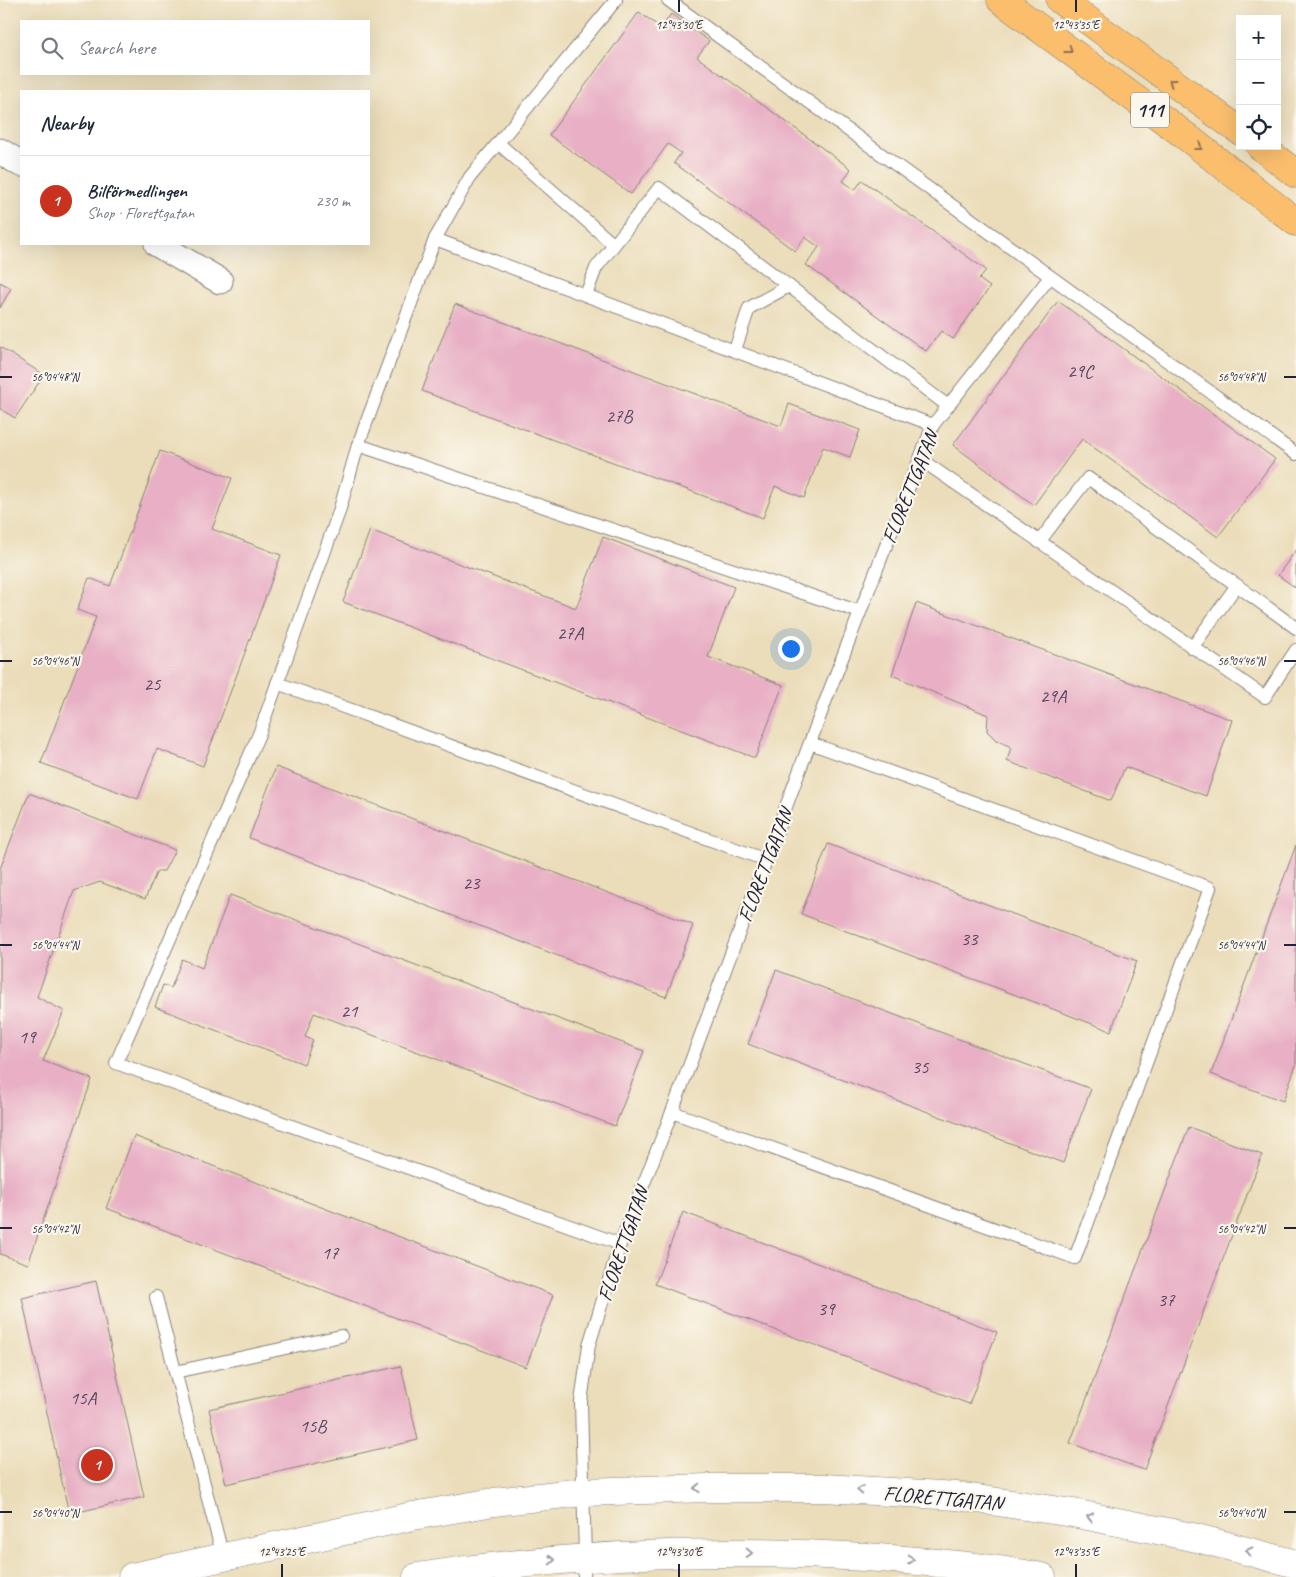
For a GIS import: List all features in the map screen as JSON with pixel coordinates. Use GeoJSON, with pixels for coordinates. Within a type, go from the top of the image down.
{"type":"FeatureCollection","features":[{"type":"Feature","properties":{"kind":"main road","name":"111"},"geometry":{"type":"LineString","coordinates":[[1001,0],[1183,134],[1296,222]]}},
{"type":"Feature","properties":{"kind":"main road","name":"111"},"geometry":{"type":"LineString","coordinates":[[1060,0],[1236,129]]}},
{"type":"Feature","properties":{"kind":"main road"},"geometry":{"type":"LineString","coordinates":[[1265,150],[1296,174]]}},
{"type":"Feature","properties":{"kind":"street"},"geometry":{"type":"LineString","coordinates":[[0,151],[20,163]]}},
{"type":"Feature","properties":{"kind":"street"},"geometry":{"type":"LineString","coordinates":[[159,245],[220,281]]}},
{"type":"Feature","properties":{"kind":"street","name":"FLORETTGATAN"},"geometry":{"type":"LineString","coordinates":[[132,1577],[413,1516],[494,1502],[583,1492],[708,1488],[825,1488],[957,1496],[1072,1513],[1197,1538],[1296,1564]]}},
{"type":"Feature","properties":{"kind":"street"},"geometry":{"type":"LineString","coordinates":[[417,1577],[525,1562],[584,1567],[704,1552],[824,1555],[935,1562],[1042,1577]]}},
{"type":"Feature","properties":{"kind":"lane"},"geometry":{"type":"LineString","coordinates":[[616,0],[470,177],[435,239],[358,445],[339,512],[260,734],[116,1063],[620,1244]]}},
{"type":"Feature","properties":{"kind":"lane"},"geometry":{"type":"LineString","coordinates":[[668,0],[1296,454]]}},
{"type":"Feature","properties":{"kind":"lane"},"geometry":{"type":"LineString","coordinates":[[498,143],[614,245]]}},
{"type":"Feature","properties":{"kind":"lane"},"geometry":{"type":"LineString","coordinates":[[586,295],[596,268],[659,188],[948,406]]}},
{"type":"Feature","properties":{"kind":"lane"},"geometry":{"type":"LineString","coordinates":[[435,239],[933,424]]}},
{"type":"Feature","properties":{"kind":"lane","name":"FLORETTGATAN"},"geometry":{"type":"LineString","coordinates":[[584,1567],[581,1402],[589,1345],[620,1244],[672,1112],[810,743],[933,424],[1050,277]]}},
{"type":"Feature","properties":{"kind":"lane"},"geometry":{"type":"LineString","coordinates":[[735,350],[749,308],[790,286]]}},
{"type":"Feature","properties":{"kind":"lane"},"geometry":{"type":"LineString","coordinates":[[358,445],[860,612]]}},
{"type":"Feature","properties":{"kind":"lane"},"geometry":{"type":"LineString","coordinates":[[920,459],[1264,697],[1296,650]]}},
{"type":"Feature","properties":{"kind":"lane"},"geometry":{"type":"LineString","coordinates":[[1039,542],[1088,478],[1296,628]]}},
{"type":"Feature","properties":{"kind":"lane"},"geometry":{"type":"LineString","coordinates":[[1192,648],[1237,586]]}},
{"type":"Feature","properties":{"kind":"lane"},"geometry":{"type":"LineString","coordinates":[[277,682],[766,860]]}},
{"type":"Feature","properties":{"kind":"lane"},"geometry":{"type":"LineString","coordinates":[[672,1112],[1075,1258],[1210,888],[810,743]]}},
{"type":"Feature","properties":{"kind":"lane"},"geometry":{"type":"LineString","coordinates":[[156,1297],[223,1557]]}},
{"type":"Feature","properties":{"kind":"lane"},"geometry":{"type":"LineString","coordinates":[[176,1372],[342,1336]]}},
{"type":"Feature","properties":{"kind":"building"},"geometry":{"type":"Polygon","coordinates":[[[639,12],[661,28],[671,14],[709,41],[697,57],[851,169],[843,181],[855,190],[862,180],[986,270],[979,279],[990,287],[953,339],[941,331],[926,351],[806,265],[819,247],[805,237],[795,251],[674,163],[681,153],[668,144],[631,194],[549,135],[639,12]]]}},
{"type":"Feature","properties":{"kind":"building"},"geometry":{"type":"Polygon","coordinates":[[[0,282],[11,288],[0,308],[0,282]]]}},
{"type":"Feature","properties":{"kind":"building"},"geometry":{"type":"Polygon","coordinates":[[[1058,301],[1275,459],[1218,537],[1082,439],[1034,505],[953,445],[1058,301]]]}},
{"type":"Feature","properties":{"kind":"building"},"geometry":{"type":"Polygon","coordinates":[[[455,304],[781,426],[789,404],[860,430],[850,457],[823,447],[804,498],[775,486],[763,518],[422,391],[455,304]]]}},
{"type":"Feature","properties":{"kind":"building"},"geometry":{"type":"Polygon","coordinates":[[[0,347],[44,375],[15,418],[0,409],[0,347]]]}},
{"type":"Feature","properties":{"kind":"building"},"geometry":{"type":"Polygon","coordinates":[[[160,451],[232,478],[212,529],[281,555],[203,766],[157,749],[138,799],[41,763],[96,617],[77,610],[89,578],[110,586],[160,451]]]}},
{"type":"Feature","properties":{"kind":"building"},"geometry":{"type":"Polygon","coordinates":[[[370,530],[576,608],[603,537],[734,587],[708,657],[783,685],[755,758],[343,602],[370,530]]]}},
{"type":"Feature","properties":{"kind":"building"},"geometry":{"type":"Polygon","coordinates":[[[1296,550],[1296,588],[1278,575],[1296,550]]]}},
{"type":"Feature","properties":{"kind":"building"},"geometry":{"type":"Polygon","coordinates":[[[916,603],[1232,720],[1206,796],[1125,767],[1111,801],[1007,761],[1011,747],[996,740],[987,731],[988,715],[892,675],[916,603]]]}},
{"type":"Feature","properties":{"kind":"building"},"geometry":{"type":"Polygon","coordinates":[[[276,767],[693,925],[666,997],[249,838],[276,767]]]}},
{"type":"Feature","properties":{"kind":"building"},"geometry":{"type":"Polygon","coordinates":[[[29,793],[175,850],[164,871],[157,871],[145,899],[100,882],[74,891],[37,997],[64,1011],[43,1061],[92,1079],[28,1264],[0,1254],[0,869],[29,793]]]}},
{"type":"Feature","properties":{"kind":"building"},"geometry":{"type":"Polygon","coordinates":[[[828,844],[1137,961],[1111,1031],[801,914],[828,844]]]}},
{"type":"Feature","properties":{"kind":"building"},"geometry":{"type":"Polygon","coordinates":[[[1296,845],[1296,1065],[1283,1101],[1211,1074],[1296,845]]]}},
{"type":"Feature","properties":{"kind":"building"},"geometry":{"type":"Polygon","coordinates":[[[230,895],[644,1051],[615,1126],[314,1013],[305,1037],[313,1040],[304,1064],[155,1007],[163,985],[171,988],[182,959],[202,968],[230,895]]]}},
{"type":"Feature","properties":{"kind":"building"},"geometry":{"type":"Polygon","coordinates":[[[776,970],[1091,1089],[1063,1163],[748,1044],[776,970]]]}},
{"type":"Feature","properties":{"kind":"building"},"geometry":{"type":"Polygon","coordinates":[[[1189,1127],[1262,1155],[1144,1470],[1070,1443],[1189,1127]]]}},
{"type":"Feature","properties":{"kind":"building"},"geometry":{"type":"Polygon","coordinates":[[[134,1136],[553,1295],[526,1367],[106,1208],[134,1136]]]}},
{"type":"Feature","properties":{"kind":"building"},"geometry":{"type":"Polygon","coordinates":[[[683,1212],[997,1332],[969,1404],[655,1284],[683,1212]]]}},
{"type":"Feature","properties":{"kind":"building"},"geometry":{"type":"Polygon","coordinates":[[[96,1281],[144,1497],[69,1514],[22,1298],[96,1281]]]}},
{"type":"Feature","properties":{"kind":"building"},"geometry":{"type":"Polygon","coordinates":[[[401,1366],[418,1440],[226,1484],[209,1409],[401,1366]]]}},
{"type":"Feature","properties":{"kind":"place","name":"Bilförmedlingen"},"geometry":{"type":"Point","coordinates":[97,1465]}}]}
